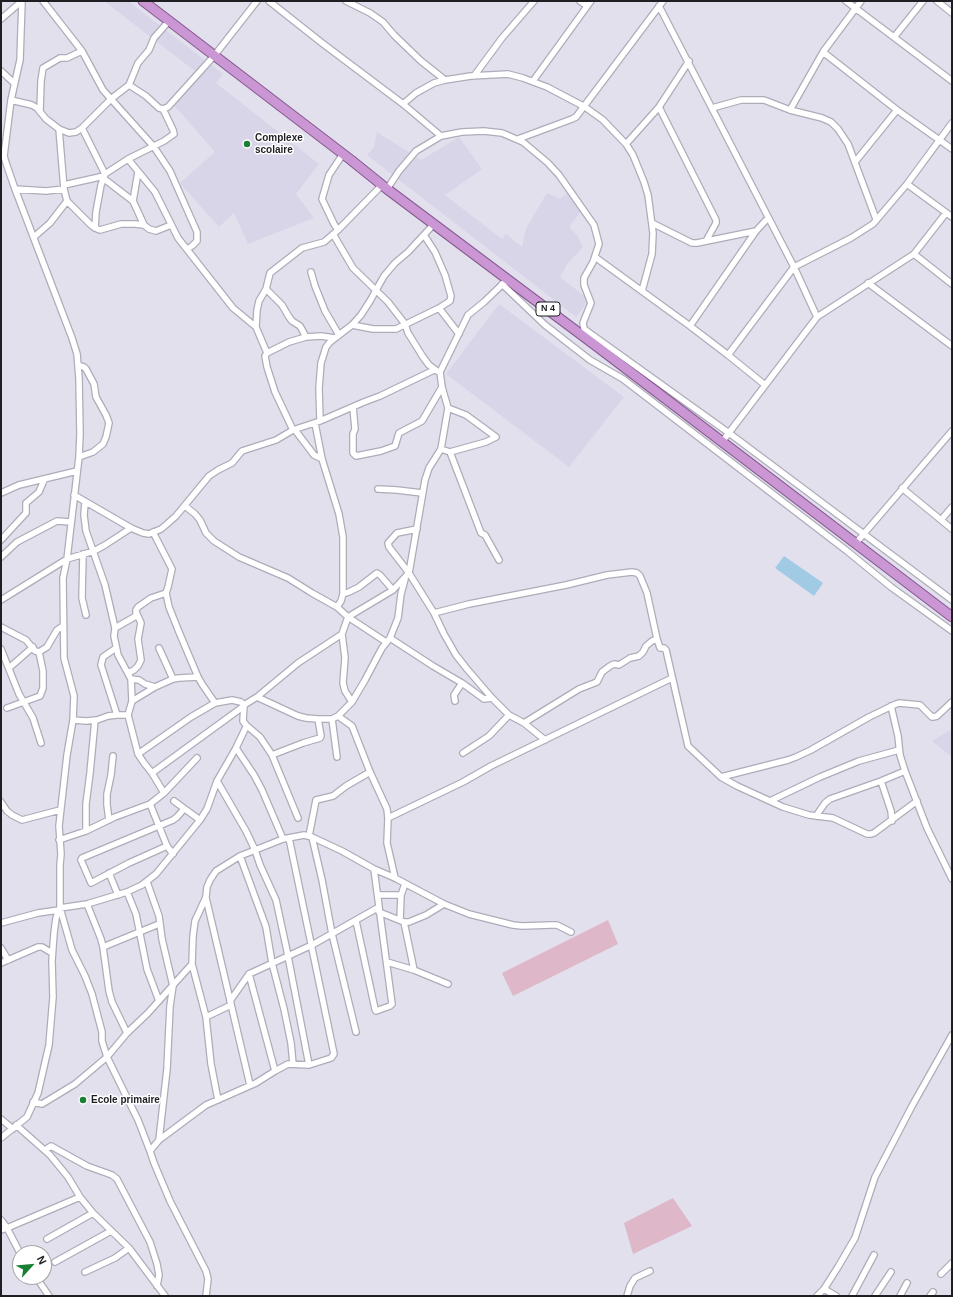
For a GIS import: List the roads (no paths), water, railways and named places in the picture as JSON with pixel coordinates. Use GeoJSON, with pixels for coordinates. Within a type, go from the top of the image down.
{"type":"FeatureCollection","features":[{"type":"Feature","properties":{"kind":"highway","name":"N 4"},"geometry":{"type":"LineString","coordinates":[[143,1],[434,224],[505,281],[722,442],[952,617]]}},
{"type":"Feature","properties":{"kind":"street"},"geometry":{"type":"LineString","coordinates":[[1,19],[22,1]]}},
{"type":"Feature","properties":{"kind":"street"},"geometry":{"type":"LineString","coordinates":[[1,1138],[27,1117],[38,1092],[49,1044],[53,997],[52,953],[56,918],[59,909],[61,854],[59,840],[60,810],[73,720],[74,696],[64,658],[63,578],[67,559],[79,457],[80,407],[77,354],[3,153],[14,83],[20,60],[22,1]]}},
{"type":"Feature","properties":{"kind":"street"},"geometry":{"type":"LineString","coordinates":[[43,1],[82,51],[101,86],[154,147],[173,175],[196,229],[197,241],[187,249]]}},
{"type":"Feature","properties":{"kind":"street"},"geometry":{"type":"LineString","coordinates":[[163,109],[168,107],[214,56],[256,1]]}},
{"type":"Feature","properties":{"kind":"street"},"geometry":{"type":"LineString","coordinates":[[269,1],[403,104],[441,136]]}},
{"type":"Feature","properties":{"kind":"street"},"geometry":{"type":"LineString","coordinates":[[346,1],[370,13],[382,22],[421,61],[445,80]]}},
{"type":"Feature","properties":{"kind":"street"},"geometry":{"type":"LineString","coordinates":[[474,76],[502,38],[534,1]]}},
{"type":"Feature","properties":{"kind":"street"},"geometry":{"type":"LineString","coordinates":[[580,1],[587,6]]}},
{"type":"Feature","properties":{"kind":"street"},"geometry":{"type":"LineString","coordinates":[[533,81],[591,1]]}},
{"type":"Feature","properties":{"kind":"street"},"geometry":{"type":"LineString","coordinates":[[846,1],[895,36],[952,81]]}},
{"type":"Feature","properties":{"kind":"street"},"geometry":{"type":"LineString","coordinates":[[790,110],[824,52],[861,1]]}},
{"type":"Feature","properties":{"kind":"street"},"geometry":{"type":"LineString","coordinates":[[895,36],[923,1]]}},
{"type":"Feature","properties":{"kind":"street"},"geometry":{"type":"LineString","coordinates":[[937,1],[952,13]]}},
{"type":"Feature","properties":{"kind":"street"},"geometry":{"type":"LineString","coordinates":[[518,139],[572,120],[579,114],[661,3],[712,108],[794,267],[816,317]]}},
{"type":"Feature","properties":{"kind":"street"},"geometry":{"type":"LineString","coordinates":[[11,100],[32,105],[59,129],[72,133],[82,128],[111,99],[129,85],[138,63],[149,50],[154,38],[169,21]]}},
{"type":"Feature","properties":{"kind":"street"},"geometry":{"type":"LineString","coordinates":[[40,112],[42,68],[60,58],[67,58],[82,51]]}},
{"type":"Feature","properties":{"kind":"street"},"geometry":{"type":"LineString","coordinates":[[824,52],[897,110],[952,149]]}},
{"type":"Feature","properties":{"kind":"street"},"geometry":{"type":"LineString","coordinates":[[626,144],[659,107],[689,61]]}},
{"type":"Feature","properties":{"kind":"street"},"geometry":{"type":"LineString","coordinates":[[1,72],[14,83]]}},
{"type":"Feature","properties":{"kind":"street"},"geometry":{"type":"LineString","coordinates":[[403,104],[416,93],[434,83],[474,76],[508,74],[533,81],[585,107],[603,120],[626,144],[633,156],[644,182],[651,212],[653,233],[652,254],[642,291]]}},
{"type":"Feature","properties":{"kind":"street"},"geometry":{"type":"LineString","coordinates":[[15,189],[46,190],[64,187],[104,176],[128,159],[154,147],[174,134],[163,109],[159,108],[146,96],[129,85]]}},
{"type":"Feature","properties":{"kind":"street"},"geometry":{"type":"LineString","coordinates":[[712,108],[741,100],[764,100],[790,110],[822,118],[831,122],[838,129],[848,144],[876,219]]}},
{"type":"Feature","properties":{"kind":"street"},"geometry":{"type":"LineString","coordinates":[[659,107],[716,220],[716,223],[706,241]]}},
{"type":"Feature","properties":{"kind":"street"},"geometry":{"type":"LineString","coordinates":[[855,162],[897,110]]}},
{"type":"Feature","properties":{"kind":"street"},"geometry":{"type":"LineString","coordinates":[[1,123],[8,124]]}},
{"type":"Feature","properties":{"kind":"street"},"geometry":{"type":"LineString","coordinates":[[728,355],[794,267],[852,238],[867,228],[907,184],[952,123]]}},
{"type":"Feature","properties":{"kind":"street"},"geometry":{"type":"LineString","coordinates":[[82,128],[104,176],[133,201],[144,225],[149,229],[156,231],[171,225]]}},
{"type":"Feature","properties":{"kind":"street"},"geometry":{"type":"LineString","coordinates":[[59,129],[66,201],[95,228],[100,230],[129,224],[144,225]]}},
{"type":"Feature","properties":{"kind":"street"},"geometry":{"type":"LineString","coordinates":[[256,327],[259,301],[266,289],[268,276],[302,248],[322,242],[338,230],[385,187],[413,155],[430,142],[441,136],[462,132],[484,131],[502,133],[518,139],[530,147],[559,175],[593,223],[599,244],[595,257],[584,278],[584,285],[591,303],[583,324],[584,329],[729,433],[863,535],[952,600]]}},
{"type":"Feature","properties":{"kind":"street"},"geometry":{"type":"LineString","coordinates":[[338,230],[322,199],[329,175],[343,154]]}},
{"type":"Feature","properties":{"kind":"street"},"geometry":{"type":"LineString","coordinates":[[128,159],[155,192],[178,238],[234,308],[256,327],[267,353],[265,358],[275,392],[294,430],[314,455],[322,459]]}},
{"type":"Feature","properties":{"kind":"street"},"geometry":{"type":"LineString","coordinates":[[133,201],[138,172]]}},
{"type":"Feature","properties":{"kind":"street"},"geometry":{"type":"LineString","coordinates":[[95,228],[96,212],[104,176]]}},
{"type":"Feature","properties":{"kind":"street"},"geometry":{"type":"LineString","coordinates":[[907,184],[952,217]]}},
{"type":"Feature","properties":{"kind":"street"},"geometry":{"type":"LineString","coordinates":[[34,237],[50,223],[66,201]]}},
{"type":"Feature","properties":{"kind":"street"},"geometry":{"type":"LineString","coordinates":[[722,442],[816,317],[914,254],[946,213]]}},
{"type":"Feature","properties":{"kind":"street"},"geometry":{"type":"LineString","coordinates":[[690,326],[756,231],[768,218]]}},
{"type":"Feature","properties":{"kind":"street"},"geometry":{"type":"LineString","coordinates":[[652,223],[692,243],[756,231]]}},
{"type":"Feature","properties":{"kind":"street"},"geometry":{"type":"LineString","coordinates":[[338,608],[343,594],[343,537],[322,459],[317,422],[321,363],[326,347],[337,336],[352,325],[367,306],[384,276],[434,224]]}},
{"type":"Feature","properties":{"kind":"street"},"geometry":{"type":"LineString","coordinates":[[333,234],[353,268],[388,302],[404,324],[422,357],[434,370],[440,372]]}},
{"type":"Feature","properties":{"kind":"street"},"geometry":{"type":"LineString","coordinates":[[352,325],[373,329],[396,329],[450,301],[451,296],[445,275],[435,252],[424,235]]}},
{"type":"Feature","properties":{"kind":"street"},"geometry":{"type":"LineString","coordinates":[[914,254],[952,284]]}},
{"type":"Feature","properties":{"kind":"street"},"geometry":{"type":"LineString","coordinates":[[595,257],[690,326],[765,385]]}},
{"type":"Feature","properties":{"kind":"street"},"geometry":{"type":"LineString","coordinates":[[311,272],[315,286],[337,336]]}},
{"type":"Feature","properties":{"kind":"street"},"geometry":{"type":"LineString","coordinates":[[336,757],[335,718],[352,702],[366,680],[372,666],[388,640],[398,618],[401,594],[417,530],[425,480],[429,468],[441,449],[448,408],[442,387],[440,372],[470,313],[484,302],[505,281],[545,325],[590,360],[623,379],[847,551],[891,587],[952,631]]}},
{"type":"Feature","properties":{"kind":"street"},"geometry":{"type":"LineString","coordinates":[[868,283],[952,346]]}},
{"type":"Feature","properties":{"kind":"street"},"geometry":{"type":"LineString","coordinates":[[266,289],[282,305],[292,321],[300,326],[306,337]]}},
{"type":"Feature","properties":{"kind":"street"},"geometry":{"type":"LineString","coordinates":[[439,308],[459,334]]}},
{"type":"Feature","properties":{"kind":"street"},"geometry":{"type":"LineString","coordinates":[[267,353],[290,342],[306,337],[337,336]]}},
{"type":"Feature","properties":{"kind":"street"},"geometry":{"type":"LineString","coordinates":[[78,365],[86,369],[94,384],[96,397],[106,415],[108,423],[106,437],[103,444],[92,452],[79,457]]}},
{"type":"Feature","properties":{"kind":"street"},"geometry":{"type":"LineString","coordinates":[[74,495],[131,528],[149,534],[167,524],[185,506],[210,476],[232,463],[242,451],[276,440],[294,430],[380,396],[434,370]]}},
{"type":"Feature","properties":{"kind":"street"},"geometry":{"type":"LineString","coordinates":[[353,407],[355,429],[353,434],[353,453],[356,456],[381,451],[394,446],[399,433],[422,421],[442,387]]}},
{"type":"Feature","properties":{"kind":"street"},"geometry":{"type":"LineString","coordinates":[[441,449],[450,452],[486,442],[496,437],[466,415],[448,408]]}},
{"type":"Feature","properties":{"kind":"street"},"geometry":{"type":"LineString","coordinates":[[856,543],[952,431]]}},
{"type":"Feature","properties":{"kind":"street"},"geometry":{"type":"LineString","coordinates":[[450,452],[481,533],[485,535],[499,560]]}},
{"type":"Feature","properties":{"kind":"street"},"geometry":{"type":"LineString","coordinates":[[1,493],[19,485],[77,471]]}},
{"type":"Feature","properties":{"kind":"street"},"geometry":{"type":"LineString","coordinates":[[1,540],[26,513],[26,503],[38,493],[44,480]]}},
{"type":"Feature","properties":{"kind":"street"},"geometry":{"type":"LineString","coordinates":[[902,488],[952,529]]}},
{"type":"Feature","properties":{"kind":"street"},"geometry":{"type":"LineString","coordinates":[[378,489],[422,493]]}},
{"type":"Feature","properties":{"kind":"street"},"geometry":{"type":"LineString","coordinates":[[85,502],[84,515],[86,531],[105,585],[115,628],[114,636],[116,648],[131,679],[132,701],[128,715],[138,754],[164,793]]}},
{"type":"Feature","properties":{"kind":"street"},"geometry":{"type":"LineString","coordinates":[[185,506],[200,520],[206,533],[214,541],[239,557],[288,578],[338,608],[348,617],[462,683],[484,699],[492,698]]}},
{"type":"Feature","properties":{"kind":"street"},"geometry":{"type":"LineString","coordinates":[[941,520],[952,507]]}},
{"type":"Feature","properties":{"kind":"street"},"geometry":{"type":"LineString","coordinates":[[1,557],[17,542],[57,521],[71,522]]}},
{"type":"Feature","properties":{"kind":"street"},"geometry":{"type":"LineString","coordinates":[[1,600],[67,559],[105,546],[131,528]]}},
{"type":"Feature","properties":{"kind":"street"},"geometry":{"type":"LineString","coordinates":[[417,530],[397,533],[388,543],[389,547],[434,613],[456,655],[492,698],[509,715],[524,723],[545,740]]}},
{"type":"Feature","properties":{"kind":"street"},"geometry":{"type":"LineString","coordinates":[[153,532],[172,569],[166,592],[169,607],[178,632],[198,677],[215,703]]}},
{"type":"Feature","properties":{"kind":"street"},"geometry":{"type":"LineString","coordinates":[[83,554],[82,598],[86,615]]}},
{"type":"Feature","properties":{"kind":"street"},"geometry":{"type":"LineString","coordinates":[[434,613],[469,604],[566,585],[607,575],[632,572],[637,573],[644,585],[660,648],[664,648],[666,650],[688,746],[721,776],[737,786],[797,812],[833,818],[867,834],[874,834],[917,801]]}},
{"type":"Feature","properties":{"kind":"street"},"geometry":{"type":"LineString","coordinates":[[343,594],[359,587],[377,573],[393,590]]}},
{"type":"Feature","properties":{"kind":"street"},"geometry":{"type":"LineString","coordinates":[[352,702],[345,691],[343,683],[345,658],[342,634],[348,617],[393,590],[407,574]]}},
{"type":"Feature","properties":{"kind":"street"},"geometry":{"type":"LineString","coordinates":[[115,628],[136,616],[136,608],[151,598],[166,592]]}},
{"type":"Feature","properties":{"kind":"street"},"geometry":{"type":"LineString","coordinates":[[128,673],[138,666],[141,660],[138,639],[141,626],[136,612]]}},
{"type":"Feature","properties":{"kind":"street"},"geometry":{"type":"LineString","coordinates":[[39,652],[47,647],[56,630],[63,626]]}},
{"type":"Feature","properties":{"kind":"street"},"geometry":{"type":"LineString","coordinates":[[1,627],[26,640],[35,651],[39,652],[43,671],[42,693],[40,696],[7,708]]}},
{"type":"Feature","properties":{"kind":"street"},"geometry":{"type":"LineString","coordinates":[[152,774],[257,697],[298,663],[342,634]]}},
{"type":"Feature","properties":{"kind":"street"},"geometry":{"type":"LineString","coordinates":[[524,723],[579,689],[597,682],[602,672],[610,666],[614,664],[620,665],[630,658],[639,656],[646,646],[657,638]]}},
{"type":"Feature","properties":{"kind":"street"},"geometry":{"type":"LineString","coordinates":[[9,668],[33,647]]}},
{"type":"Feature","properties":{"kind":"street"},"geometry":{"type":"LineString","coordinates":[[116,648],[103,657],[101,665],[117,715]]}},
{"type":"Feature","properties":{"kind":"street"},"geometry":{"type":"LineString","coordinates":[[159,648],[173,679]]}},
{"type":"Feature","properties":{"kind":"street"},"geometry":{"type":"LineString","coordinates":[[1,649],[19,694],[34,718],[41,743]]}},
{"type":"Feature","properties":{"kind":"street"},"geometry":{"type":"LineString","coordinates":[[132,701],[155,687],[173,679],[198,677]]}},
{"type":"Feature","properties":{"kind":"street"},"geometry":{"type":"LineString","coordinates":[[388,818],[672,678]]}},
{"type":"Feature","properties":{"kind":"street"},"geometry":{"type":"LineString","coordinates":[[131,679],[139,680],[145,684],[155,687]]}},
{"type":"Feature","properties":{"kind":"street"},"geometry":{"type":"LineString","coordinates":[[455,701],[454,695],[462,683]]}},
{"type":"Feature","properties":{"kind":"street"},"geometry":{"type":"LineString","coordinates":[[257,697],[298,716],[318,719],[335,718],[351,725],[370,772],[385,802],[388,818],[387,843],[395,878]]}},
{"type":"Feature","properties":{"kind":"street"},"geometry":{"type":"LineString","coordinates":[[138,754],[191,717],[215,703],[232,700],[241,702],[244,706],[243,720],[246,725],[260,737],[272,755],[298,818]]}},
{"type":"Feature","properties":{"kind":"street"},"geometry":{"type":"LineString","coordinates":[[721,776],[796,757],[869,717],[899,703],[920,705],[933,717],[937,716],[952,702]]}},
{"type":"Feature","properties":{"kind":"street"},"geometry":{"type":"LineString","coordinates":[[891,706],[898,736],[899,750],[905,771],[927,828],[952,879]]}},
{"type":"Feature","properties":{"kind":"street"},"geometry":{"type":"LineString","coordinates":[[73,720],[86,721],[95,720],[106,716],[128,715]]}},
{"type":"Feature","properties":{"kind":"street"},"geometry":{"type":"LineString","coordinates":[[463,753],[489,736],[509,715]]}},
{"type":"Feature","properties":{"kind":"street"},"geometry":{"type":"LineString","coordinates":[[272,755],[320,738],[321,736],[318,719]]}},
{"type":"Feature","properties":{"kind":"street"},"geometry":{"type":"LineString","coordinates":[[86,831],[86,804],[95,720]]}},
{"type":"Feature","properties":{"kind":"street"},"geometry":{"type":"LineString","coordinates":[[1,923],[38,913],[87,904],[127,892],[147,882],[173,854],[207,809],[217,781],[236,748],[246,725]]}},
{"type":"Feature","properties":{"kind":"street"},"geometry":{"type":"LineString","coordinates":[[236,748],[262,790],[283,839]]}},
{"type":"Feature","properties":{"kind":"street"},"geometry":{"type":"LineString","coordinates":[[770,801],[859,761],[899,750]]}},
{"type":"Feature","properties":{"kind":"street"},"geometry":{"type":"LineString","coordinates":[[109,820],[107,794],[111,775],[112,756]]}},
{"type":"Feature","properties":{"kind":"street"},"geometry":{"type":"LineString","coordinates":[[59,840],[86,831],[150,804],[164,793],[197,758]]}},
{"type":"Feature","properties":{"kind":"street"},"geometry":{"type":"LineString","coordinates":[[816,816],[824,803],[830,799],[905,771]]}},
{"type":"Feature","properties":{"kind":"street"},"geometry":{"type":"LineString","coordinates":[[356,1032],[332,934],[322,880],[310,837],[316,800],[333,796],[346,786],[370,772]]}},
{"type":"Feature","properties":{"kind":"street"},"geometry":{"type":"LineString","coordinates":[[217,781],[246,831],[276,900],[289,956],[309,1065]]}},
{"type":"Feature","properties":{"kind":"street"},"geometry":{"type":"LineString","coordinates":[[881,781],[891,811],[892,821]]}},
{"type":"Feature","properties":{"kind":"street"},"geometry":{"type":"LineString","coordinates":[[174,801],[200,820]]}},
{"type":"Feature","properties":{"kind":"street"},"geometry":{"type":"LineString","coordinates":[[1,802],[12,815],[22,820],[60,810]]}},
{"type":"Feature","properties":{"kind":"street"},"geometry":{"type":"LineString","coordinates":[[150,804],[167,846],[173,854]]}},
{"type":"Feature","properties":{"kind":"street"},"geometry":{"type":"LineString","coordinates":[[167,846],[90,883],[81,859],[177,817],[184,809]]}},
{"type":"Feature","properties":{"kind":"street"},"geometry":{"type":"LineString","coordinates":[[250,1085],[206,897],[207,887],[216,871],[240,856],[283,839],[304,835],[342,851],[374,869],[395,878],[444,904],[469,914],[513,925],[557,925],[571,932]]}},
{"type":"Feature","properties":{"kind":"street"},"geometry":{"type":"LineString","coordinates":[[150,1151],[159,1140],[206,1105],[267,1077],[285,1065],[309,1065],[331,1058],[334,1054],[289,838]]}},
{"type":"Feature","properties":{"kind":"street"},"geometry":{"type":"LineString","coordinates":[[240,856],[266,927],[272,964],[284,1008],[291,1042],[293,1064]]}},
{"type":"Feature","properties":{"kind":"street"},"geometry":{"type":"LineString","coordinates":[[356,921],[376,1011],[392,1005],[374,869]]}},
{"type":"Feature","properties":{"kind":"street"},"geometry":{"type":"LineString","coordinates":[[109,873],[118,895]]}},
{"type":"Feature","properties":{"kind":"street"},"geometry":{"type":"LineString","coordinates":[[147,882],[159,916],[159,924],[173,986],[170,1006],[167,1070],[159,1140]]}},
{"type":"Feature","properties":{"kind":"street"},"geometry":{"type":"LineString","coordinates":[[405,884],[401,895],[402,921],[414,970]]}},
{"type":"Feature","properties":{"kind":"street"},"geometry":{"type":"LineString","coordinates":[[127,892],[136,914],[147,970],[159,1001]]}},
{"type":"Feature","properties":{"kind":"street"},"geometry":{"type":"LineString","coordinates":[[378,895],[401,895]]}},
{"type":"Feature","properties":{"kind":"street"},"geometry":{"type":"LineString","coordinates":[[206,897],[195,921],[192,964],[206,1017],[211,1064],[218,1100]]}},
{"type":"Feature","properties":{"kind":"street"},"geometry":{"type":"LineString","coordinates":[[87,904],[101,939],[112,1002],[128,1033]]}},
{"type":"Feature","properties":{"kind":"street"},"geometry":{"type":"LineString","coordinates":[[379,910],[402,921],[409,922],[418,919],[444,904]]}},
{"type":"Feature","properties":{"kind":"street"},"geometry":{"type":"LineString","coordinates":[[59,909],[72,950],[92,994],[107,1057],[132,1107],[173,1208],[206,1272],[208,1279],[206,1296]]}},
{"type":"Feature","properties":{"kind":"street"},"geometry":{"type":"LineString","coordinates":[[206,1017],[230,1003],[249,974],[312,945],[379,910]]}},
{"type":"Feature","properties":{"kind":"street"},"geometry":{"type":"LineString","coordinates":[[103,947],[159,924]]}},
{"type":"Feature","properties":{"kind":"street"},"geometry":{"type":"LineString","coordinates":[[1,964],[38,947],[42,947],[52,953]]}},
{"type":"Feature","properties":{"kind":"street"},"geometry":{"type":"LineString","coordinates":[[1,948],[8,960]]}},
{"type":"Feature","properties":{"kind":"street"},"geometry":{"type":"LineString","coordinates":[[387,962],[414,970],[448,984]]}},
{"type":"Feature","properties":{"kind":"street"},"geometry":{"type":"LineString","coordinates":[[33,1102],[42,1104],[74,1084],[107,1057],[192,964]]}},
{"type":"Feature","properties":{"kind":"street"},"geometry":{"type":"LineString","coordinates":[[249,974],[275,1071]]}},
{"type":"Feature","properties":{"kind":"street"},"geometry":{"type":"LineString","coordinates":[[817,1296],[824,1289],[855,1238],[875,1177],[952,1034]]}},
{"type":"Feature","properties":{"kind":"street"},"geometry":{"type":"LineString","coordinates":[[1,1119],[45,1150],[68,1177],[80,1197],[93,1213],[129,1248],[164,1296]]}},
{"type":"Feature","properties":{"kind":"street"},"geometry":{"type":"LineString","coordinates":[[45,1150],[51,1146],[87,1166],[112,1175],[117,1179],[150,1242],[159,1275],[157,1286]]}},
{"type":"Feature","properties":{"kind":"street"},"geometry":{"type":"LineString","coordinates":[[4,1229],[80,1197]]}},
{"type":"Feature","properties":{"kind":"street"},"geometry":{"type":"LineString","coordinates":[[47,1239],[93,1213]]}},
{"type":"Feature","properties":{"kind":"street"},"geometry":{"type":"LineString","coordinates":[[1,1220],[4,1229],[15,1245]]}},
{"type":"Feature","properties":{"kind":"street"},"geometry":{"type":"LineString","coordinates":[[56,1262],[111,1231]]}},
{"type":"Feature","properties":{"kind":"street"},"geometry":{"type":"LineString","coordinates":[[85,1272],[115,1258],[129,1248]]}},
{"type":"Feature","properties":{"kind":"street"},"geometry":{"type":"LineString","coordinates":[[852,1296],[874,1254]]}},
{"type":"Feature","properties":{"kind":"street"},"geometry":{"type":"LineString","coordinates":[[941,1274],[952,1263]]}},
{"type":"Feature","properties":{"kind":"street"},"geometry":{"type":"LineString","coordinates":[[627,1296],[630,1286],[635,1278],[650,1271]]}},
{"type":"Feature","properties":{"kind":"street"},"geometry":{"type":"LineString","coordinates":[[874,1296],[890,1272]]}},
{"type":"Feature","properties":{"kind":"street"},"geometry":{"type":"LineString","coordinates":[[900,1296],[908,1283]]}},
{"type":"Feature","properties":{"kind":"street"},"geometry":{"type":"LineString","coordinates":[[41,1285],[49,1296]]}},
{"type":"Feature","properties":{"kind":"street"},"geometry":{"type":"LineString","coordinates":[[824,1289],[836,1296]]}},
{"type":"Feature","properties":{"kind":"water"},"geometry":{"type":"Polygon","coordinates":[[[784,556],[823,583],[814,596],[775,568],[784,556]]]}},
{"type":"Feature","properties":{"kind":"place","name":"Complexe scolaire"},"geometry":{"type":"Point","coordinates":[247,144]}},
{"type":"Feature","properties":{"kind":"place","name":"Ecole primaire"},"geometry":{"type":"Point","coordinates":[83,1100]}}]}
